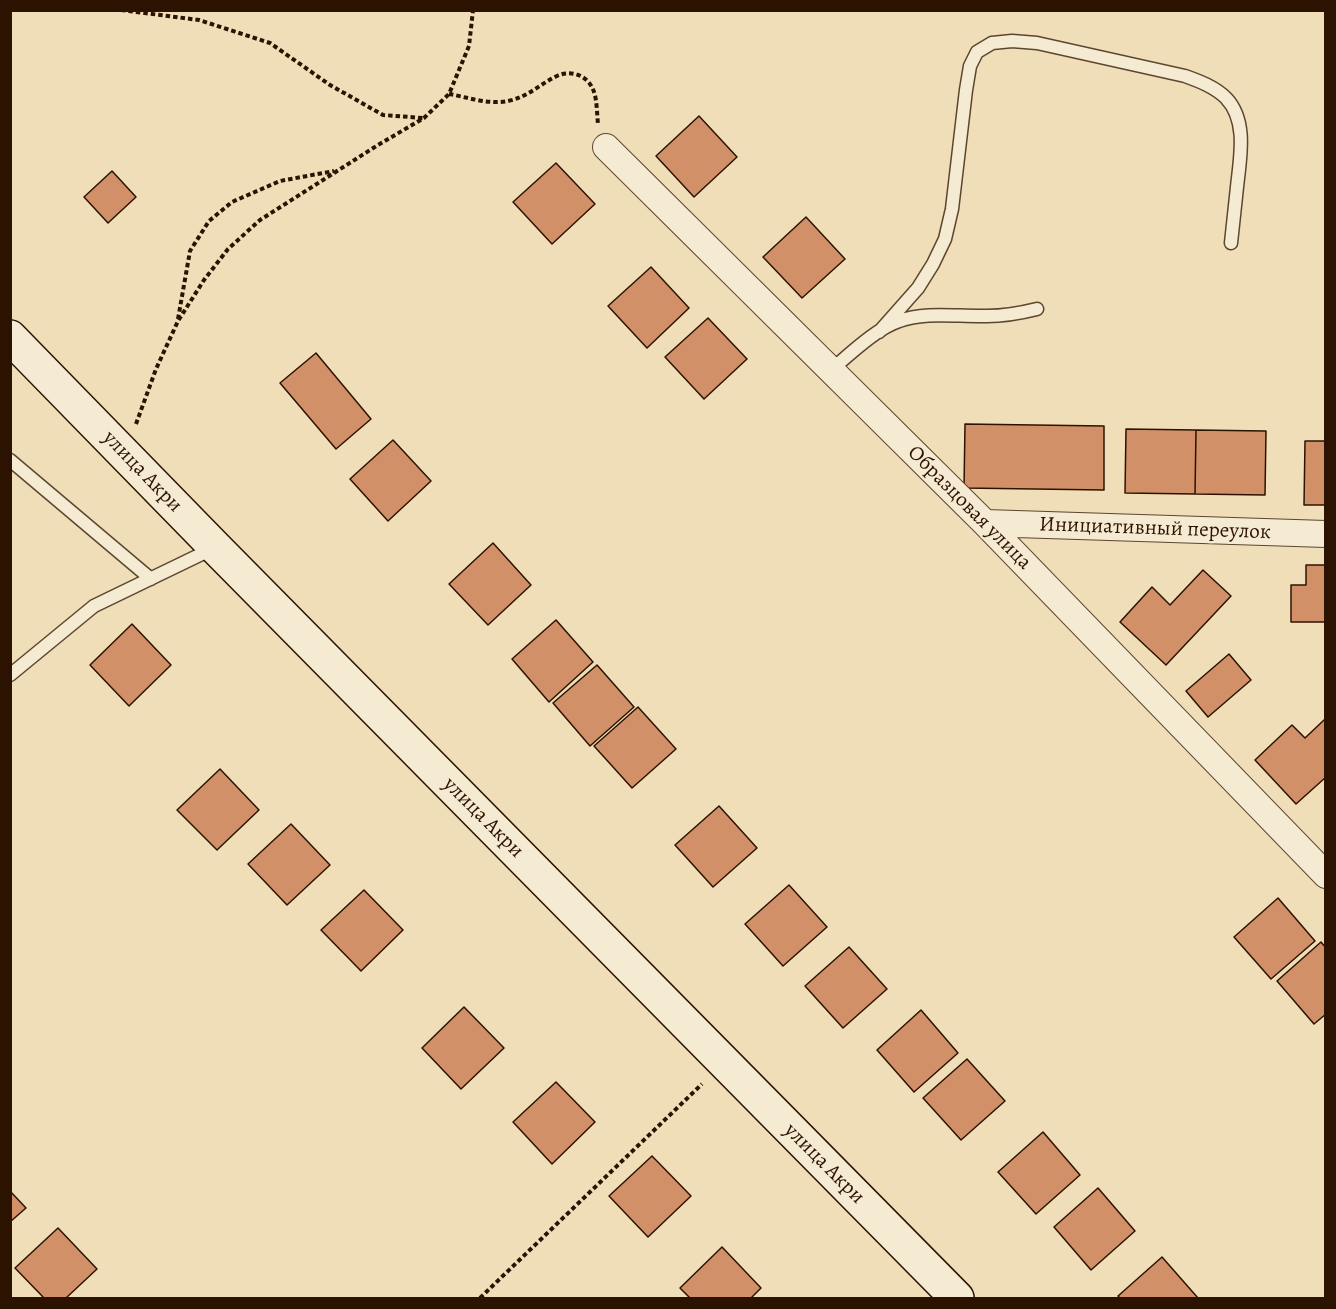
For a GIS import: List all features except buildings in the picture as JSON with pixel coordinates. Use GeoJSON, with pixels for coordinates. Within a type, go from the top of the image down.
{"type":"FeatureCollection","features":[{"type":"Feature","properties":{"kind":"main road","name":"улица Акри"},"geometry":{"type":"LineString","coordinates":[[10,337],[957,1299]]}},
{"type":"Feature","properties":{"kind":"street","name":"Образцовая улица"},"geometry":{"type":"LineString","coordinates":[[606,147],[985,523],[1326,875]]}},
{"type":"Feature","properties":{"kind":"street","name":"Инициативный переулок"},"geometry":{"type":"LineString","coordinates":[[985,523],[1326,534]]}},
{"type":"Feature","properties":{"kind":"lane"},"geometry":{"type":"LineString","coordinates":[[879,332],[918,288],[945,238],[952,208],[970,66],[977,52],[992,44],[1012,41],[1037,43],[1185,76],[1208,85],[1226,98],[1236,114],[1240,130],[1241,153],[1231,243]]}},
{"type":"Feature","properties":{"kind":"lane"},"geometry":{"type":"LineString","coordinates":[[831,370],[879,332],[898,321],[921,316],[988,316],[1037,309]]}},
{"type":"Feature","properties":{"kind":"lane"},"geometry":{"type":"LineString","coordinates":[[10,460],[151,579]]}},
{"type":"Feature","properties":{"kind":"lane"},"geometry":{"type":"LineString","coordinates":[[10,675],[94,606],[215,547]]}},
{"type":"Feature","properties":{"kind":"path"},"geometry":{"type":"LineString","coordinates":[[120,10],[199,20],[270,43],[330,85],[383,115],[424,118]]}},
{"type":"Feature","properties":{"kind":"path"},"geometry":{"type":"LineString","coordinates":[[124,454],[156,369],[178,321],[204,280],[228,249],[260,220],[424,118],[448,93],[469,46],[473,10]]}},
{"type":"Feature","properties":{"kind":"path"},"geometry":{"type":"LineString","coordinates":[[448,93],[491,102],[507,101],[523,96],[558,75],[572,73],[586,78],[594,92],[598,125],[606,147]]}},
{"type":"Feature","properties":{"kind":"path"},"geometry":{"type":"LineString","coordinates":[[178,321],[190,251],[209,221],[232,202],[280,181],[338,171]]}},
{"type":"Feature","properties":{"kind":"path"},"geometry":{"type":"LineString","coordinates":[[480,1299],[724,1062]]}}]}
